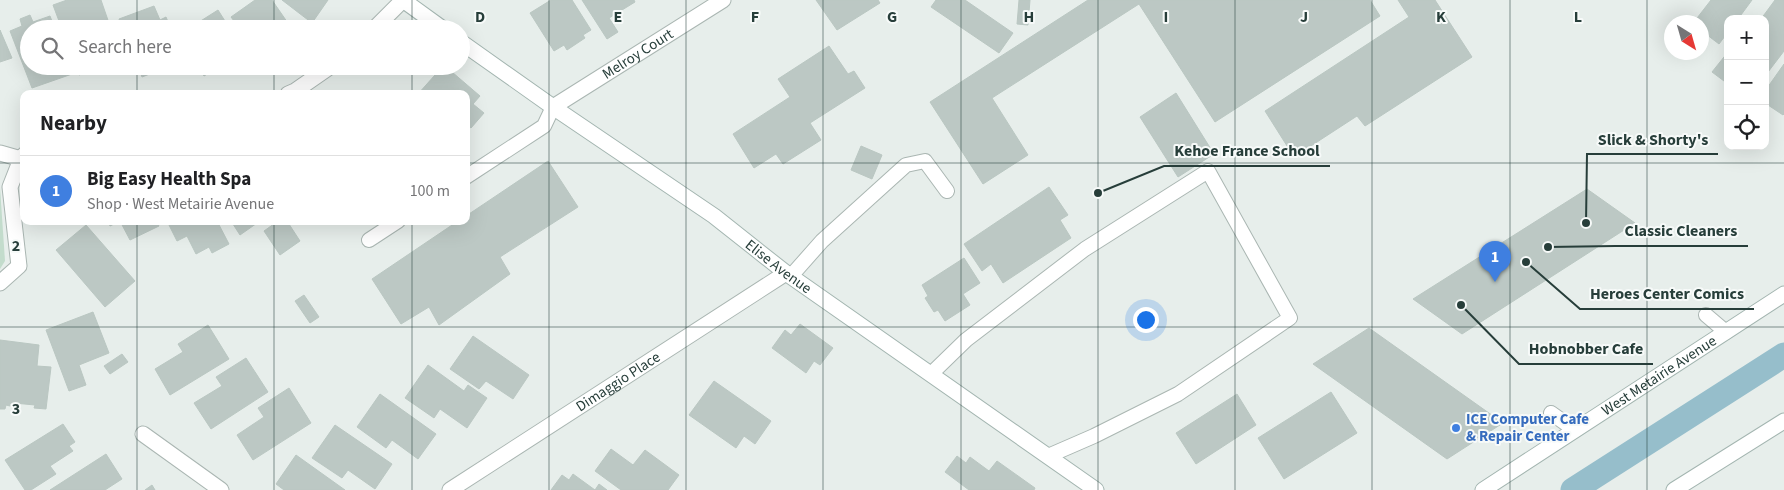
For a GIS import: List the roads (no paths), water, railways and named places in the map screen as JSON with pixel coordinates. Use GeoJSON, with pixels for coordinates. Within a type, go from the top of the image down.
{"type":"FeatureCollection","features":[{"type":"Feature","properties":{"kind":"street"},"geometry":{"type":"LineString","coordinates":[[383,20],[403,0],[431,20]]}},
{"type":"Feature","properties":{"kind":"street","name":"Melroy Court"},"geometry":{"type":"LineString","coordinates":[[553,107],[723,0]]}},
{"type":"Feature","properties":{"kind":"street","name":"Elise Avenue"},"geometry":{"type":"LineString","coordinates":[[470,48],[714,216],[788,275],[1096,490]]}},
{"type":"Feature","properties":{"kind":"street"},"geometry":{"type":"LineString","coordinates":[[296,90],[318,75]]}},
{"type":"Feature","properties":{"kind":"street"},"geometry":{"type":"LineString","coordinates":[[0,153],[20,157]]}},
{"type":"Feature","properties":{"kind":"street"},"geometry":{"type":"LineString","coordinates":[[0,283],[19,266],[10,188],[20,162]]}},
{"type":"Feature","properties":{"kind":"street","name":"Dimaggio Place"},"geometry":{"type":"LineString","coordinates":[[450,490],[788,275]]}},
{"type":"Feature","properties":{"kind":"street","name":"West Metairie Avenue"},"geometry":{"type":"LineString","coordinates":[[1482,490],[1784,294]]}},
{"type":"Feature","properties":{"kind":"street"},"geometry":{"type":"LineString","coordinates":[[1674,490],[1784,421]]}},
{"type":"Feature","properties":{"kind":"street"},"geometry":{"type":"LineString","coordinates":[[143,434],[221,490]]}},
{"type":"Feature","properties":{"kind":"lane"},"geometry":{"type":"LineString","coordinates":[[470,174],[544,126],[553,107]]}},
{"type":"Feature","properties":{"kind":"lane"},"geometry":{"type":"LineString","coordinates":[[788,275],[822,240],[906,165],[925,162],[947,191]]}},
{"type":"Feature","properties":{"kind":"lane"},"geometry":{"type":"LineString","coordinates":[[931,374],[966,340],[1085,249],[1208,171],[1290,318],[1178,394],[1094,436],[1048,456]]}},
{"type":"Feature","properties":{"kind":"lane"},"geometry":{"type":"LineString","coordinates":[[369,240],[392,225]]}},
{"type":"Feature","properties":{"kind":"lane"},"geometry":{"type":"LineString","coordinates":[[1706,315],[1726,332]]}},
{"type":"Feature","properties":{"kind":"lane"},"geometry":{"type":"LineString","coordinates":[[1551,413],[1574,430]]}},
{"type":"Feature","properties":{"kind":"waterway"},"geometry":{"type":"LineString","coordinates":[[1573,490],[1784,355]]}},
{"type":"Feature","properties":{"kind":"place","name":"Kehoe France School"},"geometry":{"type":"Point","coordinates":[1098,193]}},
{"type":"Feature","properties":{"kind":"place","name":"Slick & Shorty's"},"geometry":{"type":"Point","coordinates":[1586,223]}},
{"type":"Feature","properties":{"kind":"place","name":"Classic Cleaners"},"geometry":{"type":"Point","coordinates":[1548,247]}},
{"type":"Feature","properties":{"kind":"place","name":"Heroes Center Comics"},"geometry":{"type":"Point","coordinates":[1526,262]}},
{"type":"Feature","properties":{"kind":"place","name":"Big Easy Health Spa"},"geometry":{"type":"Point","coordinates":[1495,282]}},
{"type":"Feature","properties":{"kind":"place","name":"Hobnobber Cafe"},"geometry":{"type":"Point","coordinates":[1461,305]}},
{"type":"Feature","properties":{"kind":"place","name":"ICE Computer Cafe & Repair Center"},"geometry":{"type":"Point","coordinates":[1456,428]}}]}
